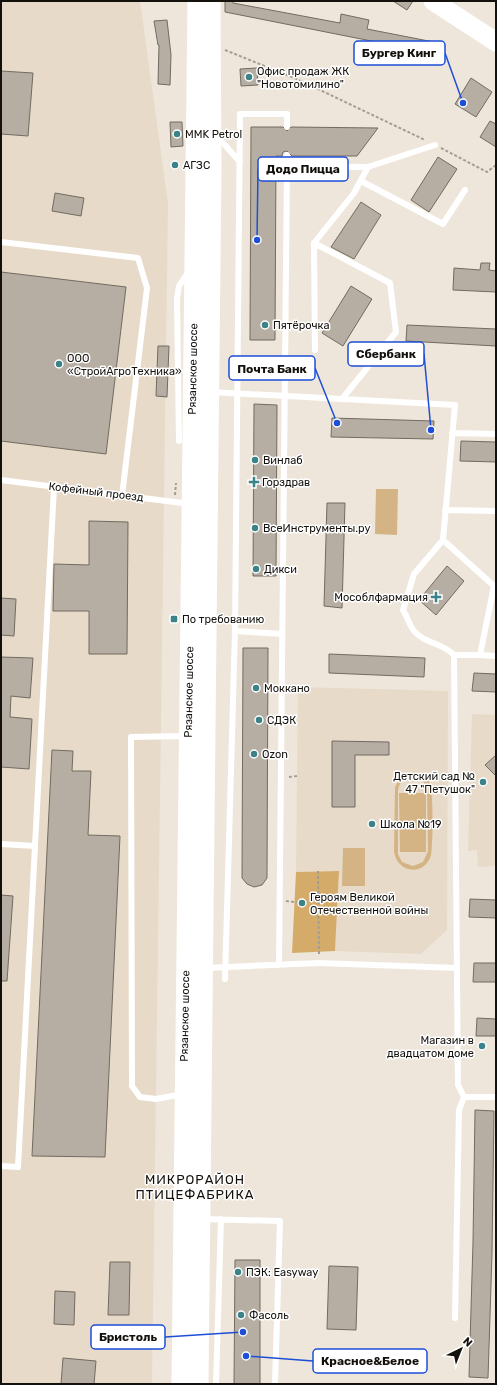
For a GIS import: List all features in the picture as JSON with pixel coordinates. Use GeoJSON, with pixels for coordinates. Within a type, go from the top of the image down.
{"type":"FeatureCollection","features":[{"type":"Feature","properties":{"kind":"main road","name":"Рязанское шоссе"},"geometry":{"type":"LineString","coordinates":[[181,1384],[197,1]]}},
{"type":"Feature","properties":{"kind":"main road","name":"Рязанское шоссе"},"geometry":{"type":"LineString","coordinates":[[199,1384],[210,392],[211,1]]}},
{"type":"Feature","properties":{"kind":"main road"},"geometry":{"type":"LineString","coordinates":[[433,1],[496,42]]}},
{"type":"Feature","properties":{"kind":"main road"},"geometry":{"type":"LineString","coordinates":[[453,1],[496,28]]}},
{"type":"Feature","properties":{"kind":"lane"},"geometry":{"type":"LineString","coordinates":[[225,979],[235,631],[240,114],[287,114],[287,127]]}},
{"type":"Feature","properties":{"kind":"lane"},"geometry":{"type":"LineString","coordinates":[[211,130],[240,162]]}},
{"type":"Feature","properties":{"kind":"lane"},"geometry":{"type":"LineString","coordinates":[[287,166],[368,167],[435,145]]}},
{"type":"Feature","properties":{"kind":"lane"},"geometry":{"type":"LineString","coordinates":[[279,965],[287,156]]}},
{"type":"Feature","properties":{"kind":"lane"},"geometry":{"type":"LineString","coordinates":[[315,350],[314,243],[354,193],[368,167]]}},
{"type":"Feature","properties":{"kind":"lane"},"geometry":{"type":"LineString","coordinates":[[361,181],[443,224],[466,190]]}},
{"type":"Feature","properties":{"kind":"lane"},"geometry":{"type":"LineString","coordinates":[[1,242],[138,258],[147,288],[122,496]]}},
{"type":"Feature","properties":{"kind":"lane"},"geometry":{"type":"LineString","coordinates":[[314,243],[390,284],[396,332],[342,399]]}},
{"type":"Feature","properties":{"kind":"lane"},"geometry":{"type":"LineString","coordinates":[[179,440],[177,300],[179,286],[186,274],[194,266]]}},
{"type":"Feature","properties":{"kind":"lane"},"geometry":{"type":"LineString","coordinates":[[210,392],[455,405],[443,540],[414,574],[403,610],[415,632],[431,643],[446,647],[454,655],[458,1085],[464,1097],[459,1110],[456,1318]]}},
{"type":"Feature","properties":{"kind":"lane"},"geometry":{"type":"LineString","coordinates":[[452,433],[496,434]]}},
{"type":"Feature","properties":{"kind":"lane","name":"Кофейный проезд"},"geometry":{"type":"LineString","coordinates":[[1,480],[191,504]]}},
{"type":"Feature","properties":{"kind":"lane"},"geometry":{"type":"LineString","coordinates":[[1,1166],[18,1167],[54,487]]}},
{"type":"Feature","properties":{"kind":"lane"},"geometry":{"type":"LineString","coordinates":[[445,510],[496,511]]}},
{"type":"Feature","properties":{"kind":"lane"},"geometry":{"type":"LineString","coordinates":[[443,540],[495,586],[480,655]]}},
{"type":"Feature","properties":{"kind":"lane"},"geometry":{"type":"LineString","coordinates":[[235,631],[282,634]]}},
{"type":"Feature","properties":{"kind":"lane"},"geometry":{"type":"LineString","coordinates":[[454,655],[496,656]]}},
{"type":"Feature","properties":{"kind":"lane"},"geometry":{"type":"LineString","coordinates":[[184,1094],[156,1099],[140,1097],[132,1086],[131,737],[188,736]]}},
{"type":"Feature","properties":{"kind":"lane"},"geometry":{"type":"LineString","coordinates":[[1,844],[35,846]]}},
{"type":"Feature","properties":{"kind":"lane"},"geometry":{"type":"LineString","coordinates":[[204,968],[319,963],[457,968]]}},
{"type":"Feature","properties":{"kind":"lane"},"geometry":{"type":"LineString","coordinates":[[464,1097],[496,1097]]}},
{"type":"Feature","properties":{"kind":"lane"},"geometry":{"type":"LineString","coordinates":[[201,1219],[280,1221],[275,1384]]}},
{"type":"Feature","properties":{"kind":"lane"},"geometry":{"type":"LineString","coordinates":[[216,1384],[221,1219]]}},
{"type":"Feature","properties":{"kind":"path"},"geometry":{"type":"LineString","coordinates":[[211,44],[299,80],[435,145],[487,172],[496,165]]}},
{"type":"Feature","properties":{"kind":"path"},"geometry":{"type":"LineString","coordinates":[[318,871],[319,963]]}},
{"type":"Feature","properties":{"kind":"shaded area"},"geometry":{"type":"Polygon","coordinates":[[[1,1],[140,1],[168,204],[152,1384],[1,1384],[1,1]]]}},
{"type":"Feature","properties":{"kind":"shaded area"},"geometry":{"type":"Polygon","coordinates":[[[376,489],[398,489],[397,535],[375,534],[376,489]]]}},
{"type":"Feature","properties":{"kind":"shaded area","name":"Школа №19"},"geometry":{"type":"Polygon","coordinates":[[[298,687],[448,691],[447,930],[421,954],[335,951],[339,871],[296,872],[298,687]]]}},
{"type":"Feature","properties":{"kind":"shaded area","name":"Детский сад № 47 \"Петушок\""},"geometry":{"type":"Polygon","coordinates":[[[472,714],[496,715],[496,866],[478,867],[477,850],[468,851],[472,714]]]}},
{"type":"Feature","properties":{"kind":"shaded area"},"geometry":{"type":"Polygon","coordinates":[[[410,773],[418,773],[423,775],[429,781],[432,794],[433,816],[431,855],[428,862],[423,867],[411,870],[400,864],[394,851],[395,787],[400,778],[410,773]],[[416,776],[406,778],[401,782],[398,791],[398,854],[402,862],[413,866],[423,862],[428,851],[427,788],[423,781],[416,776]]]}},
{"type":"Feature","properties":{"kind":"shaded area"},"geometry":{"type":"Polygon","coordinates":[[[399,793],[426,793],[426,852],[400,852],[399,793]]]}},
{"type":"Feature","properties":{"kind":"shaded area"},"geometry":{"type":"Polygon","coordinates":[[[343,848],[365,848],[365,886],[342,886],[343,848]]]}},
{"type":"Feature","properties":{"kind":"shaded area"},"geometry":{"type":"Polygon","coordinates":[[[339,871],[335,951],[292,953],[296,872],[339,871]]]}},
{"type":"Feature","properties":{"kind":"building"},"geometry":{"type":"Polygon","coordinates":[[[225,1],[233,1],[233,3],[340,23],[341,14],[369,20],[367,29],[444,44],[442,55],[225,12],[225,1]]]}},
{"type":"Feature","properties":{"kind":"building"},"geometry":{"type":"Polygon","coordinates":[[[393,1],[413,1],[407,10],[393,1]]]}},
{"type":"Feature","properties":{"kind":"building"},"geometry":{"type":"Polygon","coordinates":[[[167,20],[171,55],[170,85],[158,84],[159,45],[154,21],[167,20]]]}},
{"type":"Feature","properties":{"kind":"building","name":"Офис продаж ЖК \"Новотомилино\""},"geometry":{"type":"Polygon","coordinates":[[[257,68],[258,85],[241,86],[240,69],[257,68]]]}},
{"type":"Feature","properties":{"kind":"building"},"geometry":{"type":"Polygon","coordinates":[[[1,71],[33,73],[28,136],[1,134],[1,71]]]}},
{"type":"Feature","properties":{"kind":"building"},"geometry":{"type":"Polygon","coordinates":[[[471,78],[492,92],[476,117],[455,104],[471,78]]]}},
{"type":"Feature","properties":{"kind":"building"},"geometry":{"type":"Polygon","coordinates":[[[490,121],[496,124],[496,147],[480,137],[490,121]]]}},
{"type":"Feature","properties":{"kind":"building"},"geometry":{"type":"Polygon","coordinates":[[[170,122],[182,122],[183,146],[171,147],[170,122]]]}},
{"type":"Feature","properties":{"kind":"building"},"geometry":{"type":"Polygon","coordinates":[[[251,127],[283,127],[287,131],[291,127],[378,128],[357,156],[292,156],[287,151],[283,152],[282,156],[276,156],[275,340],[250,340],[251,127]]]}},
{"type":"Feature","properties":{"kind":"building"},"geometry":{"type":"Polygon","coordinates":[[[438,157],[457,169],[429,212],[411,200],[438,157]]]}},
{"type":"Feature","properties":{"kind":"building"},"geometry":{"type":"Polygon","coordinates":[[[55,193],[84,198],[81,216],[52,211],[55,193]]]}},
{"type":"Feature","properties":{"kind":"building"},"geometry":{"type":"Polygon","coordinates":[[[361,202],[381,215],[354,259],[331,247],[361,202]]]}},
{"type":"Feature","properties":{"kind":"building"},"geometry":{"type":"Polygon","coordinates":[[[481,263],[490,263],[489,270],[496,271],[496,292],[453,290],[454,268],[480,270],[481,263]]]}},
{"type":"Feature","properties":{"kind":"building","name":"ООО «СтройАгроТехника»"},"geometry":{"type":"Polygon","coordinates":[[[1,272],[126,287],[106,454],[1,441],[1,272]]]}},
{"type":"Feature","properties":{"kind":"building"},"geometry":{"type":"Polygon","coordinates":[[[351,286],[372,299],[343,346],[322,333],[351,286]]]}},
{"type":"Feature","properties":{"kind":"building"},"geometry":{"type":"Polygon","coordinates":[[[407,325],[496,329],[496,346],[406,341],[407,325]]]}},
{"type":"Feature","properties":{"kind":"building"},"geometry":{"type":"Polygon","coordinates":[[[158,346],[169,346],[167,397],[156,396],[158,346]]]}},
{"type":"Feature","properties":{"kind":"building"},"geometry":{"type":"Polygon","coordinates":[[[254,404],[277,405],[276,576],[253,576],[254,404]]]}},
{"type":"Feature","properties":{"kind":"building"},"geometry":{"type":"Polygon","coordinates":[[[332,418],[434,421],[433,439],[331,437],[332,418]]]}},
{"type":"Feature","properties":{"kind":"building"},"geometry":{"type":"Polygon","coordinates":[[[461,441],[496,442],[496,462],[460,461],[461,441]]]}},
{"type":"Feature","properties":{"kind":"building"},"geometry":{"type":"Polygon","coordinates":[[[327,503],[345,503],[342,608],[324,606],[327,503]]]}},
{"type":"Feature","properties":{"kind":"building"},"geometry":{"type":"Polygon","coordinates":[[[89,521],[128,522],[127,654],[89,654],[89,611],[53,611],[54,564],[89,565],[89,521]]]}},
{"type":"Feature","properties":{"kind":"building"},"geometry":{"type":"Polygon","coordinates":[[[447,566],[464,581],[436,615],[419,600],[447,566]]]}},
{"type":"Feature","properties":{"kind":"building"},"geometry":{"type":"Polygon","coordinates":[[[1,598],[16,599],[14,636],[1,635],[1,598]]]}},
{"type":"Feature","properties":{"kind":"building"},"geometry":{"type":"Polygon","coordinates":[[[243,648],[268,648],[267,878],[262,885],[254,887],[247,884],[242,878],[243,648]]]}},
{"type":"Feature","properties":{"kind":"building"},"geometry":{"type":"Polygon","coordinates":[[[329,654],[425,658],[424,677],[329,673],[329,654]]]}},
{"type":"Feature","properties":{"kind":"building"},"geometry":{"type":"Polygon","coordinates":[[[1,657],[33,658],[30,698],[11,696],[10,717],[32,719],[29,769],[1,767],[1,657]]]}},
{"type":"Feature","properties":{"kind":"building"},"geometry":{"type":"Polygon","coordinates":[[[474,673],[496,674],[496,692],[472,691],[474,673]]]}},
{"type":"Feature","properties":{"kind":"building"},"geometry":{"type":"Polygon","coordinates":[[[332,741],[389,742],[389,755],[355,755],[355,807],[332,807],[332,741]]]}},
{"type":"Feature","properties":{"kind":"building"},"geometry":{"type":"Polygon","coordinates":[[[52,750],[73,751],[72,771],[91,771],[88,835],[120,836],[105,1157],[32,1156],[52,750]]]}},
{"type":"Feature","properties":{"kind":"building"},"geometry":{"type":"Polygon","coordinates":[[[496,755],[496,776],[485,765],[496,755]]]}},
{"type":"Feature","properties":{"kind":"building"},"geometry":{"type":"Polygon","coordinates":[[[1,895],[13,896],[7,981],[1,981],[1,895]]]}},
{"type":"Feature","properties":{"kind":"building"},"geometry":{"type":"Polygon","coordinates":[[[470,899],[496,900],[496,918],[469,917],[470,899]]]}},
{"type":"Feature","properties":{"kind":"building"},"geometry":{"type":"Polygon","coordinates":[[[474,963],[496,963],[496,982],[473,982],[474,963]]]}},
{"type":"Feature","properties":{"kind":"building"},"geometry":{"type":"Polygon","coordinates":[[[477,1018],[496,1019],[496,1036],[476,1036],[477,1018]]]}},
{"type":"Feature","properties":{"kind":"building"},"geometry":{"type":"Polygon","coordinates":[[[475,1110],[494,1111],[492,1254],[488,1378],[469,1377],[475,1110]]]}},
{"type":"Feature","properties":{"kind":"building"},"geometry":{"type":"Polygon","coordinates":[[[235,1260],[260,1260],[260,1384],[234,1384],[235,1260]]]}},
{"type":"Feature","properties":{"kind":"building"},"geometry":{"type":"Polygon","coordinates":[[[110,1262],[130,1262],[129,1315],[108,1315],[110,1262]]]}},
{"type":"Feature","properties":{"kind":"building"},"geometry":{"type":"Polygon","coordinates":[[[329,1266],[358,1267],[356,1330],[327,1329],[329,1266]]]}},
{"type":"Feature","properties":{"kind":"building"},"geometry":{"type":"Polygon","coordinates":[[[55,1291],[75,1292],[74,1325],[54,1324],[55,1291]]]}},
{"type":"Feature","properties":{"kind":"building"},"geometry":{"type":"Polygon","coordinates":[[[63,1358],[96,1361],[94,1384],[61,1384],[63,1358]]]}},
{"type":"Feature","properties":{"kind":"place","name":"Офис продаж ЖК \"Новотомилино\""},"geometry":{"type":"Point","coordinates":[249,77]}},
{"type":"Feature","properties":{"kind":"place","name":"Бургер Кинг"},"geometry":{"type":"Point","coordinates":[463,103]}},
{"type":"Feature","properties":{"kind":"place","name":"MMK Petrol"},"geometry":{"type":"Point","coordinates":[177,134]}},
{"type":"Feature","properties":{"kind":"place","name":"АГЗС"},"geometry":{"type":"Point","coordinates":[175,165]}},
{"type":"Feature","properties":{"kind":"place","name":"Додо Пицца"},"geometry":{"type":"Point","coordinates":[257,240]}},
{"type":"Feature","properties":{"kind":"place","name":"Пятёрочка"},"geometry":{"type":"Point","coordinates":[265,325]}},
{"type":"Feature","properties":{"kind":"place","name":"ООО «СтройАгроТехника»"},"geometry":{"type":"Point","coordinates":[59,364]}},
{"type":"Feature","properties":{"kind":"place","name":"Почта Банк"},"geometry":{"type":"Point","coordinates":[337,423]}},
{"type":"Feature","properties":{"kind":"place","name":"Сбербанк"},"geometry":{"type":"Point","coordinates":[431,430]}},
{"type":"Feature","properties":{"kind":"place","name":"Винлаб"},"geometry":{"type":"Point","coordinates":[255,460]}},
{"type":"Feature","properties":{"kind":"place","name":"Горздрав"},"geometry":{"type":"Point","coordinates":[254,482]}},
{"type":"Feature","properties":{"kind":"place","name":"ВсеИнструменты.ру"},"geometry":{"type":"Point","coordinates":[255,528]}},
{"type":"Feature","properties":{"kind":"place","name":"Дикси"},"geometry":{"type":"Point","coordinates":[256,569]}},
{"type":"Feature","properties":{"kind":"place","name":"Мособлфармация"},"geometry":{"type":"Point","coordinates":[436,597]}},
{"type":"Feature","properties":{"kind":"place","name":"По требованию"},"geometry":{"type":"Point","coordinates":[174,619]}},
{"type":"Feature","properties":{"kind":"place","name":"Моккано"},"geometry":{"type":"Point","coordinates":[256,688]}},
{"type":"Feature","properties":{"kind":"place","name":"СДЭК"},"geometry":{"type":"Point","coordinates":[259,720]}},
{"type":"Feature","properties":{"kind":"place","name":"Ozon"},"geometry":{"type":"Point","coordinates":[254,754]}},
{"type":"Feature","properties":{"kind":"place","name":"Детский сад № 47 \"Петушок\""},"geometry":{"type":"Point","coordinates":[483,782]}},
{"type":"Feature","properties":{"kind":"place","name":"Школа №19"},"geometry":{"type":"Point","coordinates":[372,824]}},
{"type":"Feature","properties":{"kind":"place","name":"Героям Великой Отечественной войны"},"geometry":{"type":"Point","coordinates":[302,903]}},
{"type":"Feature","properties":{"kind":"place","name":"Магазин в двадцатом доме"},"geometry":{"type":"Point","coordinates":[482,1046]}},
{"type":"Feature","properties":{"kind":"place","name":"ПЭК: Easyway"},"geometry":{"type":"Point","coordinates":[238,1272]}},
{"type":"Feature","properties":{"kind":"place","name":"Фасоль"},"geometry":{"type":"Point","coordinates":[241,1315]}},
{"type":"Feature","properties":{"kind":"place","name":"Бристоль"},"geometry":{"type":"Point","coordinates":[243,1332]}},
{"type":"Feature","properties":{"kind":"place","name":"Красное&Белое"},"geometry":{"type":"Point","coordinates":[246,1356]}},
{"type":"Feature","properties":{"kind":"district","name":"МИКРОРАЙОН ПТИЦЕФАБРИКА"},"geometry":{"type":"Point","coordinates":[195,1186]}}]}
